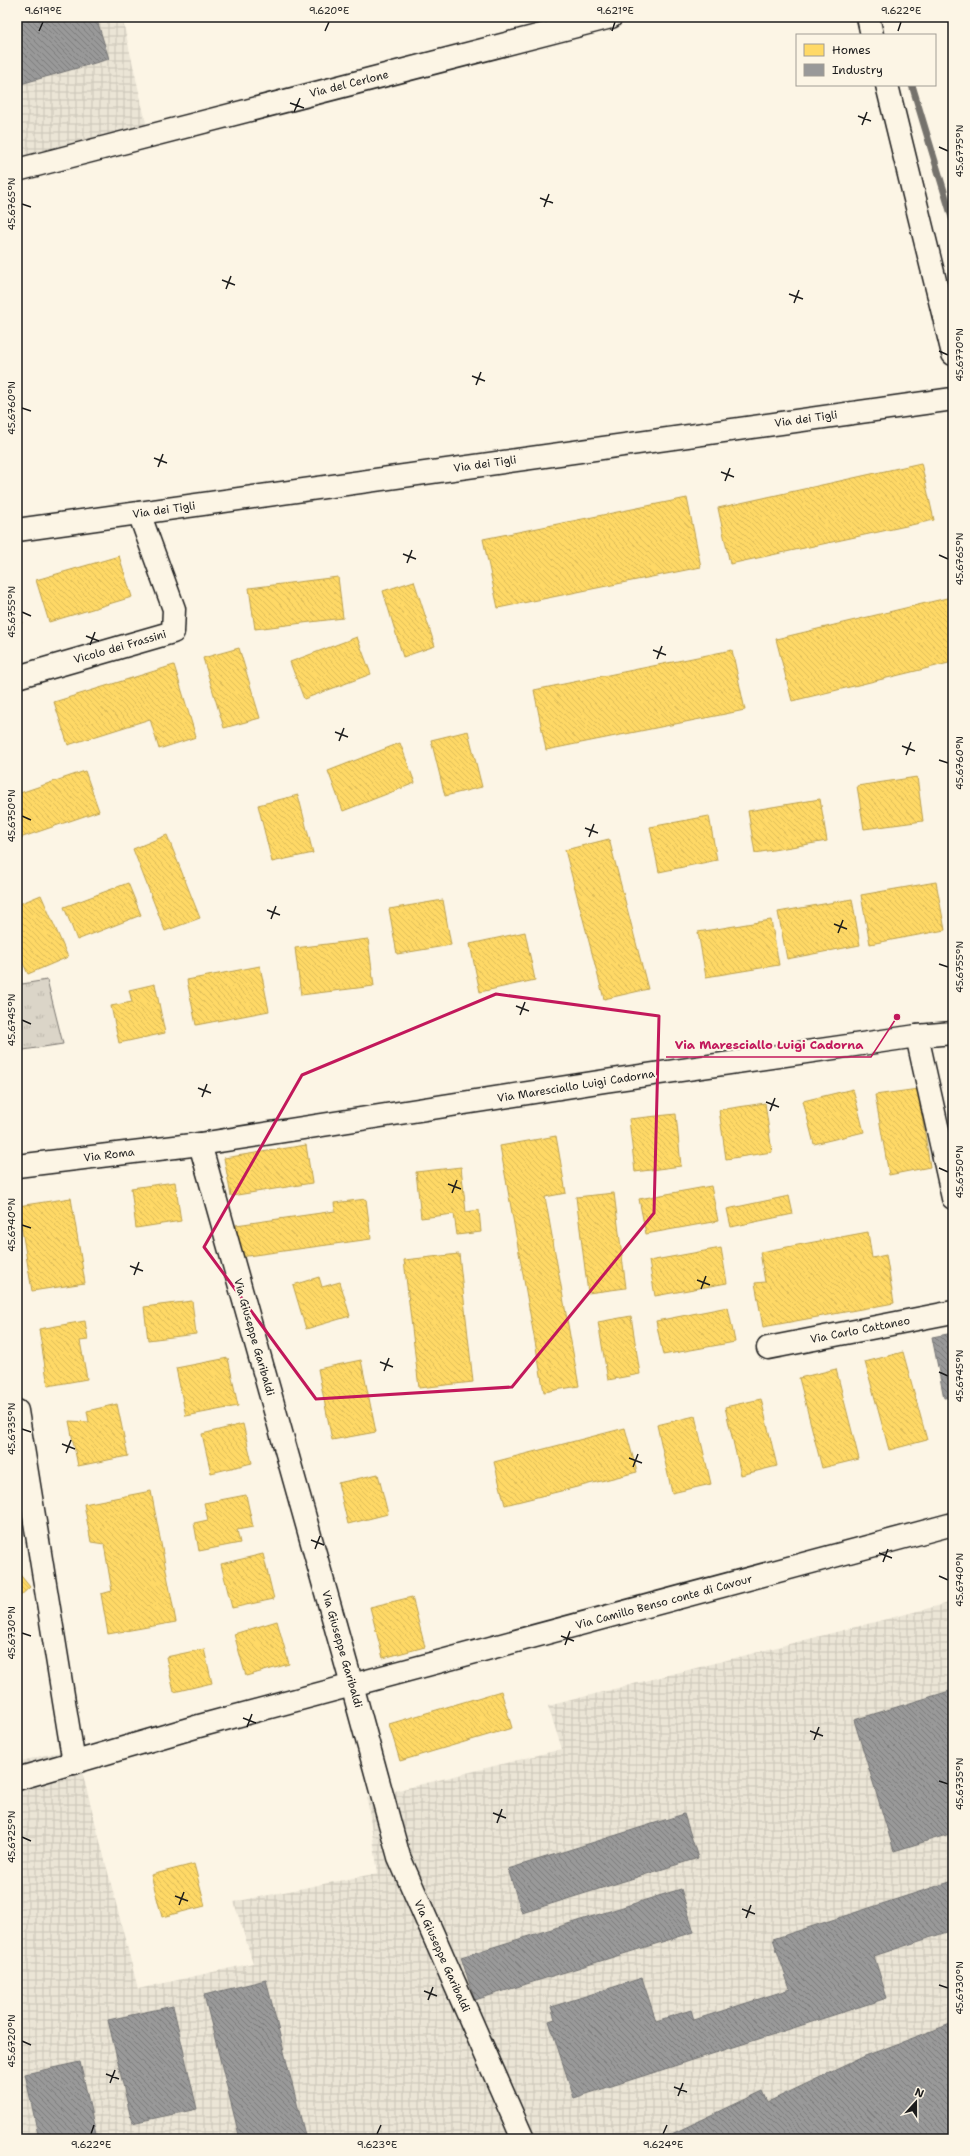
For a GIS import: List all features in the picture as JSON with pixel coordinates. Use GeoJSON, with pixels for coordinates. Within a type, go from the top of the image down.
{"type":"FeatureCollection","features":[{"type":"Feature","properties":{"kind":"street","name":"Via del Cerlone"},"geometry":{"type":"LineString","coordinates":[[17,170],[611,17]]}},
{"type":"Feature","properties":{"kind":"street"},"geometry":{"type":"LineString","coordinates":[[868,17],[872,34]]}},
{"type":"Feature","properties":{"kind":"street"},"geometry":{"type":"LineString","coordinates":[[879,34],[882,17]]}},
{"type":"Feature","properties":{"kind":"street"},"geometry":{"type":"LineString","coordinates":[[887,86],[953,354]]}},
{"type":"Feature","properties":{"kind":"street","name":"Via dei Tigli"},"geometry":{"type":"LineString","coordinates":[[17,530],[953,399]]}},
{"type":"Feature","properties":{"kind":"street","name":"Vicolo dei Frassini"},"geometry":{"type":"LineString","coordinates":[[17,677],[173,632],[174,609],[139,513]]}},
{"type":"Feature","properties":{"kind":"street","name":"Via Maresciallo Luigi Cadorna"},"geometry":{"type":"LineString","coordinates":[[200,1144],[605,1081],[917,1036],[953,1033]]}},
{"type":"Feature","properties":{"kind":"street"},"geometry":{"type":"LineString","coordinates":[[917,1036],[953,1198]]}},
{"type":"Feature","properties":{"kind":"street","name":"Via Roma"},"geometry":{"type":"LineString","coordinates":[[17,1166],[200,1144]]}},
{"type":"Feature","properties":{"kind":"street","name":"Via Giuseppe Garibaldi"},"geometry":{"type":"LineString","coordinates":[[200,1144],[352,1685],[398,1857],[524,2139]]}},
{"type":"Feature","properties":{"kind":"street","name":"Via Carlo Cattaneo"},"geometry":{"type":"LineString","coordinates":[[768,1348],[953,1312]]}},
{"type":"Feature","properties":{"kind":"street"},"geometry":{"type":"LineString","coordinates":[[17,1411],[74,1763]]}},
{"type":"Feature","properties":{"kind":"street","name":"Via Camillo Benso conte di Cavour"},"geometry":{"type":"LineString","coordinates":[[17,1779],[199,1726],[953,1524]]}},
{"type":"Feature","properties":{"kind":"highlighted area"},"geometry":{"type":"Polygon","coordinates":[[[496,994],[659,1016],[654,1213],[512,1387],[316,1399],[204,1247],[302,1075],[496,994]]]}},
{"type":"Feature","properties":{"kind":"shaded area"},"geometry":{"type":"Polygon","coordinates":[[[17,17],[122,17],[147,127],[17,159],[17,17]]]}},
{"type":"Feature","properties":{"kind":"shaded area"},"geometry":{"type":"Polygon","coordinates":[[[953,1602],[953,2139],[17,2139],[17,1762],[76,1748],[138,1989],[253,1963],[234,1902],[378,1873],[367,1798],[562,1749],[548,1706],[953,1602]]]}},
{"type":"Feature","properties":{"kind":"green space"},"geometry":{"type":"Polygon","coordinates":[[[17,970],[22,984],[47,980],[63,1044],[17,1051],[17,970]]]}},
{"type":"Feature","properties":{"kind":"building: Homes"},"geometry":{"type":"Polygon","coordinates":[[[921,463],[934,520],[730,564],[718,508],[921,463]]]}},
{"type":"Feature","properties":{"kind":"building: Homes"},"geometry":{"type":"Polygon","coordinates":[[[687,498],[701,567],[498,608],[483,539],[687,498]]]}},
{"type":"Feature","properties":{"kind":"building: Homes"},"geometry":{"type":"Polygon","coordinates":[[[119,556],[132,597],[49,622],[36,580],[119,556]]]}},
{"type":"Feature","properties":{"kind":"building: Homes"},"geometry":{"type":"Polygon","coordinates":[[[338,577],[343,618],[255,629],[249,588],[338,577]]]}},
{"type":"Feature","properties":{"kind":"building: Homes"},"geometry":{"type":"Polygon","coordinates":[[[414,581],[435,646],[403,657],[383,591],[414,581]]]}},
{"type":"Feature","properties":{"kind":"building: Homes"},"geometry":{"type":"Polygon","coordinates":[[[951,597],[953,607],[953,662],[792,701],[776,639],[951,597]]]}},
{"type":"Feature","properties":{"kind":"building: Homes"},"geometry":{"type":"Polygon","coordinates":[[[17,608],[22,623],[17,625],[17,608]]]}},
{"type":"Feature","properties":{"kind":"building: Homes"},"geometry":{"type":"Polygon","coordinates":[[[357,637],[371,674],[304,699],[290,662],[357,637]]]}},
{"type":"Feature","properties":{"kind":"building: Homes"},"geometry":{"type":"Polygon","coordinates":[[[239,648],[260,718],[224,728],[203,658],[239,648]]]}},
{"type":"Feature","properties":{"kind":"building: Homes"},"geometry":{"type":"Polygon","coordinates":[[[732,650],[745,710],[546,750],[534,690],[732,650]]]}},
{"type":"Feature","properties":{"kind":"building: Homes"},"geometry":{"type":"Polygon","coordinates":[[[174,665],[196,737],[159,749],[150,719],[68,745],[54,702],[174,665]]]}},
{"type":"Feature","properties":{"kind":"building: Homes"},"geometry":{"type":"Polygon","coordinates":[[[468,731],[482,787],[445,796],[431,740],[468,731]]]}},
{"type":"Feature","properties":{"kind":"building: Homes"},"geometry":{"type":"Polygon","coordinates":[[[400,743],[415,783],[343,811],[328,771],[400,743]]]}},
{"type":"Feature","properties":{"kind":"building: Homes"},"geometry":{"type":"Polygon","coordinates":[[[85,771],[99,811],[17,839],[17,794],[85,771]]]}},
{"type":"Feature","properties":{"kind":"building: Homes"},"geometry":{"type":"Polygon","coordinates":[[[917,777],[923,821],[864,829],[857,786],[917,777]]]}},
{"type":"Feature","properties":{"kind":"building: Homes"},"geometry":{"type":"Polygon","coordinates":[[[298,795],[313,853],[272,862],[258,805],[298,795]]]}},
{"type":"Feature","properties":{"kind":"building: Homes"},"geometry":{"type":"Polygon","coordinates":[[[820,799],[827,841],[755,853],[748,811],[820,799]]]}},
{"type":"Feature","properties":{"kind":"building: Homes"},"geometry":{"type":"Polygon","coordinates":[[[709,816],[717,860],[659,872],[650,827],[709,816]]]}},
{"type":"Feature","properties":{"kind":"building: Homes"},"geometry":{"type":"Polygon","coordinates":[[[167,835],[200,918],[165,931],[133,849],[167,835]]]}},
{"type":"Feature","properties":{"kind":"building: Homes"},"geometry":{"type":"Polygon","coordinates":[[[609,839],[648,989],[604,999],[565,850],[609,839]]]}},
{"type":"Feature","properties":{"kind":"building: Homes"},"geometry":{"type":"Polygon","coordinates":[[[936,882],[945,930],[870,944],[861,895],[936,882]]]}},
{"type":"Feature","properties":{"kind":"building: Homes"},"geometry":{"type":"Polygon","coordinates":[[[128,883],[141,915],[77,940],[64,907],[128,883]]]}},
{"type":"Feature","properties":{"kind":"building: Homes"},"geometry":{"type":"Polygon","coordinates":[[[41,895],[68,957],[28,974],[17,950],[17,905],[41,895]]]}},
{"type":"Feature","properties":{"kind":"building: Homes"},"geometry":{"type":"Polygon","coordinates":[[[852,899],[860,945],[787,959],[778,912],[852,899]]]}},
{"type":"Feature","properties":{"kind":"building: Homes"},"geometry":{"type":"Polygon","coordinates":[[[443,900],[451,945],[397,954],[389,909],[443,900]]]}},
{"type":"Feature","properties":{"kind":"building: Homes"},"geometry":{"type":"Polygon","coordinates":[[[771,920],[779,965],[706,977],[698,932],[771,920]]]}},
{"type":"Feature","properties":{"kind":"building: Homes"},"geometry":{"type":"Polygon","coordinates":[[[525,932],[535,980],[480,992],[470,944],[525,932]]]}},
{"type":"Feature","properties":{"kind":"building: Homes"},"geometry":{"type":"Polygon","coordinates":[[[368,939],[374,986],[301,995],[295,948],[368,939]]]}},
{"type":"Feature","properties":{"kind":"building: Homes"},"geometry":{"type":"Polygon","coordinates":[[[260,966],[269,1011],[196,1025],[187,980],[260,966]]]}},
{"type":"Feature","properties":{"kind":"building: Homes"},"geometry":{"type":"Polygon","coordinates":[[[155,984],[165,1033],[119,1043],[111,1006],[132,1002],[129,990],[155,984]]]}},
{"type":"Feature","properties":{"kind":"building: Homes"},"geometry":{"type":"Polygon","coordinates":[[[853,1089],[864,1132],[814,1144],[803,1101],[853,1089]]]}},
{"type":"Feature","properties":{"kind":"building: Homes"},"geometry":{"type":"Polygon","coordinates":[[[918,1089],[930,1167],[889,1175],[875,1095],[918,1089]]]}},
{"type":"Feature","properties":{"kind":"building: Homes"},"geometry":{"type":"Polygon","coordinates":[[[765,1103],[772,1152],[726,1159],[719,1110],[765,1103]]]}},
{"type":"Feature","properties":{"kind":"building: Homes"},"geometry":{"type":"Polygon","coordinates":[[[676,1114],[681,1166],[635,1172],[629,1119],[676,1114]]]}},
{"type":"Feature","properties":{"kind":"building: Homes"},"geometry":{"type":"Polygon","coordinates":[[[556,1136],[566,1193],[545,1197],[579,1386],[544,1392],[500,1146],[556,1136]]]}},
{"type":"Feature","properties":{"kind":"building: Homes"},"geometry":{"type":"Polygon","coordinates":[[[306,1145],[312,1183],[231,1196],[224,1158],[306,1145]]]}},
{"type":"Feature","properties":{"kind":"building: Homes"},"geometry":{"type":"Polygon","coordinates":[[[461,1167],[466,1212],[479,1210],[481,1232],[457,1235],[454,1214],[421,1218],[416,1172],[461,1167]]]}},
{"type":"Feature","properties":{"kind":"building: Homes"},"geometry":{"type":"Polygon","coordinates":[[[175,1182],[181,1221],[136,1228],[131,1188],[175,1182]]]}},
{"type":"Feature","properties":{"kind":"building: Homes"},"geometry":{"type":"Polygon","coordinates":[[[711,1186],[718,1221],[646,1234],[639,1199],[711,1186]]]}},
{"type":"Feature","properties":{"kind":"building: Homes"},"geometry":{"type":"Polygon","coordinates":[[[614,1193],[626,1288],[588,1293],[576,1197],[614,1193]]]}},
{"type":"Feature","properties":{"kind":"building: Homes"},"geometry":{"type":"Polygon","coordinates":[[[789,1196],[793,1214],[731,1227],[727,1209],[789,1196]]]}},
{"type":"Feature","properties":{"kind":"building: Homes"},"geometry":{"type":"Polygon","coordinates":[[[71,1198],[85,1283],[32,1291],[18,1206],[71,1198]]]}},
{"type":"Feature","properties":{"kind":"building: Homes"},"geometry":{"type":"Polygon","coordinates":[[[366,1199],[371,1239],[240,1257],[236,1225],[335,1211],[334,1203],[366,1199]]]}},
{"type":"Feature","properties":{"kind":"building: Homes"},"geometry":{"type":"Polygon","coordinates":[[[868,1232],[872,1258],[886,1255],[894,1303],[763,1327],[755,1283],[765,1282],[760,1252],[868,1232]]]}},
{"type":"Feature","properties":{"kind":"building: Homes"},"geometry":{"type":"Polygon","coordinates":[[[721,1248],[727,1283],[655,1296],[649,1261],[721,1248]]]}},
{"type":"Feature","properties":{"kind":"building: Homes"},"geometry":{"type":"Polygon","coordinates":[[[459,1254],[473,1382],[419,1388],[404,1260],[459,1254]]]}},
{"type":"Feature","properties":{"kind":"building: Homes"},"geometry":{"type":"Polygon","coordinates":[[[319,1277],[322,1287],[340,1282],[350,1316],[306,1329],[293,1285],[319,1277]]]}},
{"type":"Feature","properties":{"kind":"building: Homes"},"geometry":{"type":"Polygon","coordinates":[[[192,1301],[196,1334],[148,1340],[144,1307],[192,1301]]]}},
{"type":"Feature","properties":{"kind":"building: Homes"},"geometry":{"type":"Polygon","coordinates":[[[728,1307],[735,1342],[663,1355],[656,1321],[728,1307]]]}},
{"type":"Feature","properties":{"kind":"building: Homes"},"geometry":{"type":"Polygon","coordinates":[[[631,1316],[640,1374],[608,1380],[598,1322],[631,1316]]]}},
{"type":"Feature","properties":{"kind":"building: Homes"},"geometry":{"type":"Polygon","coordinates":[[[85,1321],[88,1340],[80,1341],[87,1379],[48,1386],[39,1329],[85,1321]]]}},
{"type":"Feature","properties":{"kind":"building: Homes"},"geometry":{"type":"Polygon","coordinates":[[[903,1352],[927,1440],[889,1450],[865,1362],[903,1352]]]}},
{"type":"Feature","properties":{"kind":"building: Homes"},"geometry":{"type":"Polygon","coordinates":[[[228,1358],[238,1406],[186,1416],[176,1368],[228,1358]]]}},
{"type":"Feature","properties":{"kind":"building: Homes"},"geometry":{"type":"Polygon","coordinates":[[[361,1360],[376,1432],[332,1440],[318,1369],[361,1360]]]}},
{"type":"Feature","properties":{"kind":"building: Homes"},"geometry":{"type":"Polygon","coordinates":[[[836,1369],[859,1459],[822,1468],[799,1378],[836,1369]]]}},
{"type":"Feature","properties":{"kind":"building: Homes"},"geometry":{"type":"Polygon","coordinates":[[[761,1399],[777,1466],[741,1475],[725,1407],[761,1399]]]}},
{"type":"Feature","properties":{"kind":"building: Homes"},"geometry":{"type":"Polygon","coordinates":[[[117,1404],[128,1456],[78,1466],[69,1421],[89,1422],[87,1411],[117,1404]]]}},
{"type":"Feature","properties":{"kind":"building: Homes"},"geometry":{"type":"Polygon","coordinates":[[[695,1416],[711,1484],[672,1493],[657,1425],[695,1416]]]}},
{"type":"Feature","properties":{"kind":"building: Homes"},"geometry":{"type":"Polygon","coordinates":[[[243,1424],[252,1463],[211,1473],[202,1434],[243,1424]]]}},
{"type":"Feature","properties":{"kind":"building: Homes"},"geometry":{"type":"Polygon","coordinates":[[[625,1428],[637,1472],[505,1505],[494,1462],[625,1428]]]}},
{"type":"Feature","properties":{"kind":"building: Homes"},"geometry":{"type":"Polygon","coordinates":[[[378,1474],[388,1514],[348,1524],[338,1483],[378,1474]]]}},
{"type":"Feature","properties":{"kind":"building: Homes"},"geometry":{"type":"Polygon","coordinates":[[[151,1491],[176,1622],[108,1634],[101,1594],[112,1591],[104,1544],[91,1542],[84,1504],[151,1491]]]}},
{"type":"Feature","properties":{"kind":"building: Homes"},"geometry":{"type":"Polygon","coordinates":[[[246,1495],[253,1527],[237,1530],[240,1543],[199,1551],[194,1523],[208,1520],[204,1503],[246,1495]]]}},
{"type":"Feature","properties":{"kind":"building: Homes"},"geometry":{"type":"Polygon","coordinates":[[[263,1554],[274,1599],[232,1608],[221,1564],[263,1554]]]}},
{"type":"Feature","properties":{"kind":"building: Homes"},"geometry":{"type":"Polygon","coordinates":[[[17,1571],[30,1587],[17,1599],[17,1571]]]}},
{"type":"Feature","properties":{"kind":"building: Homes"},"geometry":{"type":"Polygon","coordinates":[[[412,1597],[425,1647],[383,1658],[370,1607],[412,1597]]]}},
{"type":"Feature","properties":{"kind":"building: Homes"},"geometry":{"type":"Polygon","coordinates":[[[277,1621],[289,1664],[246,1676],[234,1634],[277,1621]]]}},
{"type":"Feature","properties":{"kind":"building: Homes"},"geometry":{"type":"Polygon","coordinates":[[[204,1649],[212,1683],[174,1692],[166,1657],[204,1649]]]}},
{"type":"Feature","properties":{"kind":"building: Homes"},"geometry":{"type":"Polygon","coordinates":[[[501,1691],[512,1728],[400,1761],[389,1724],[501,1691]]]}},
{"type":"Feature","properties":{"kind":"building: Homes"},"geometry":{"type":"Polygon","coordinates":[[[194,1864],[205,1906],[162,1917],[151,1875],[194,1864]]]}},
{"type":"Feature","properties":{"kind":"building: Industry"},"geometry":{"type":"Polygon","coordinates":[[[17,17],[96,17],[109,59],[17,85],[17,17]]]}},
{"type":"Feature","properties":{"kind":"building: Industry"},"geometry":{"type":"Polygon","coordinates":[[[953,1333],[953,1397],[944,1398],[932,1337],[953,1333]]]}},
{"type":"Feature","properties":{"kind":"building: Industry"},"geometry":{"type":"Polygon","coordinates":[[[953,1690],[953,1833],[894,1851],[854,1720],[953,1690]]]}},
{"type":"Feature","properties":{"kind":"building: Industry"},"geometry":{"type":"Polygon","coordinates":[[[684,1814],[698,1858],[522,1913],[508,1869],[684,1814]]]}},
{"type":"Feature","properties":{"kind":"building: Industry"},"geometry":{"type":"Polygon","coordinates":[[[953,1881],[953,1930],[874,1956],[887,1998],[574,2098],[549,2021],[555,2019],[551,2007],[642,1978],[656,2021],[691,2010],[694,2020],[790,1989],[773,1939],[953,1881]]]}},
{"type":"Feature","properties":{"kind":"building: Industry"},"geometry":{"type":"Polygon","coordinates":[[[681,1889],[694,1932],[475,2000],[461,1957],[681,1889]]]}},
{"type":"Feature","properties":{"kind":"building: Industry"},"geometry":{"type":"Polygon","coordinates":[[[266,1980],[306,2139],[240,2139],[204,1995],[266,1980]]]}},
{"type":"Feature","properties":{"kind":"building: Industry"},"geometry":{"type":"Polygon","coordinates":[[[173,2006],[197,2109],[132,2123],[108,2020],[173,2006]]]}},
{"type":"Feature","properties":{"kind":"building: Industry"},"geometry":{"type":"Polygon","coordinates":[[[953,2023],[953,2139],[661,2139],[763,2091],[768,2102],[865,2056],[953,2023]]]}},
{"type":"Feature","properties":{"kind":"building: Industry"},"geometry":{"type":"Polygon","coordinates":[[[80,2062],[97,2139],[39,2139],[25,2074],[80,2062]]]}},
{"type":"Feature","properties":{"kind":"waterway"},"geometry":{"type":"LineString","coordinates":[[912,86],[953,221]]}},
{"type":"Feature","properties":{"kind":"place","name":"Via Maresciallo Luigi Cadorna"},"geometry":{"type":"Point","coordinates":[897,1017]}}]}
